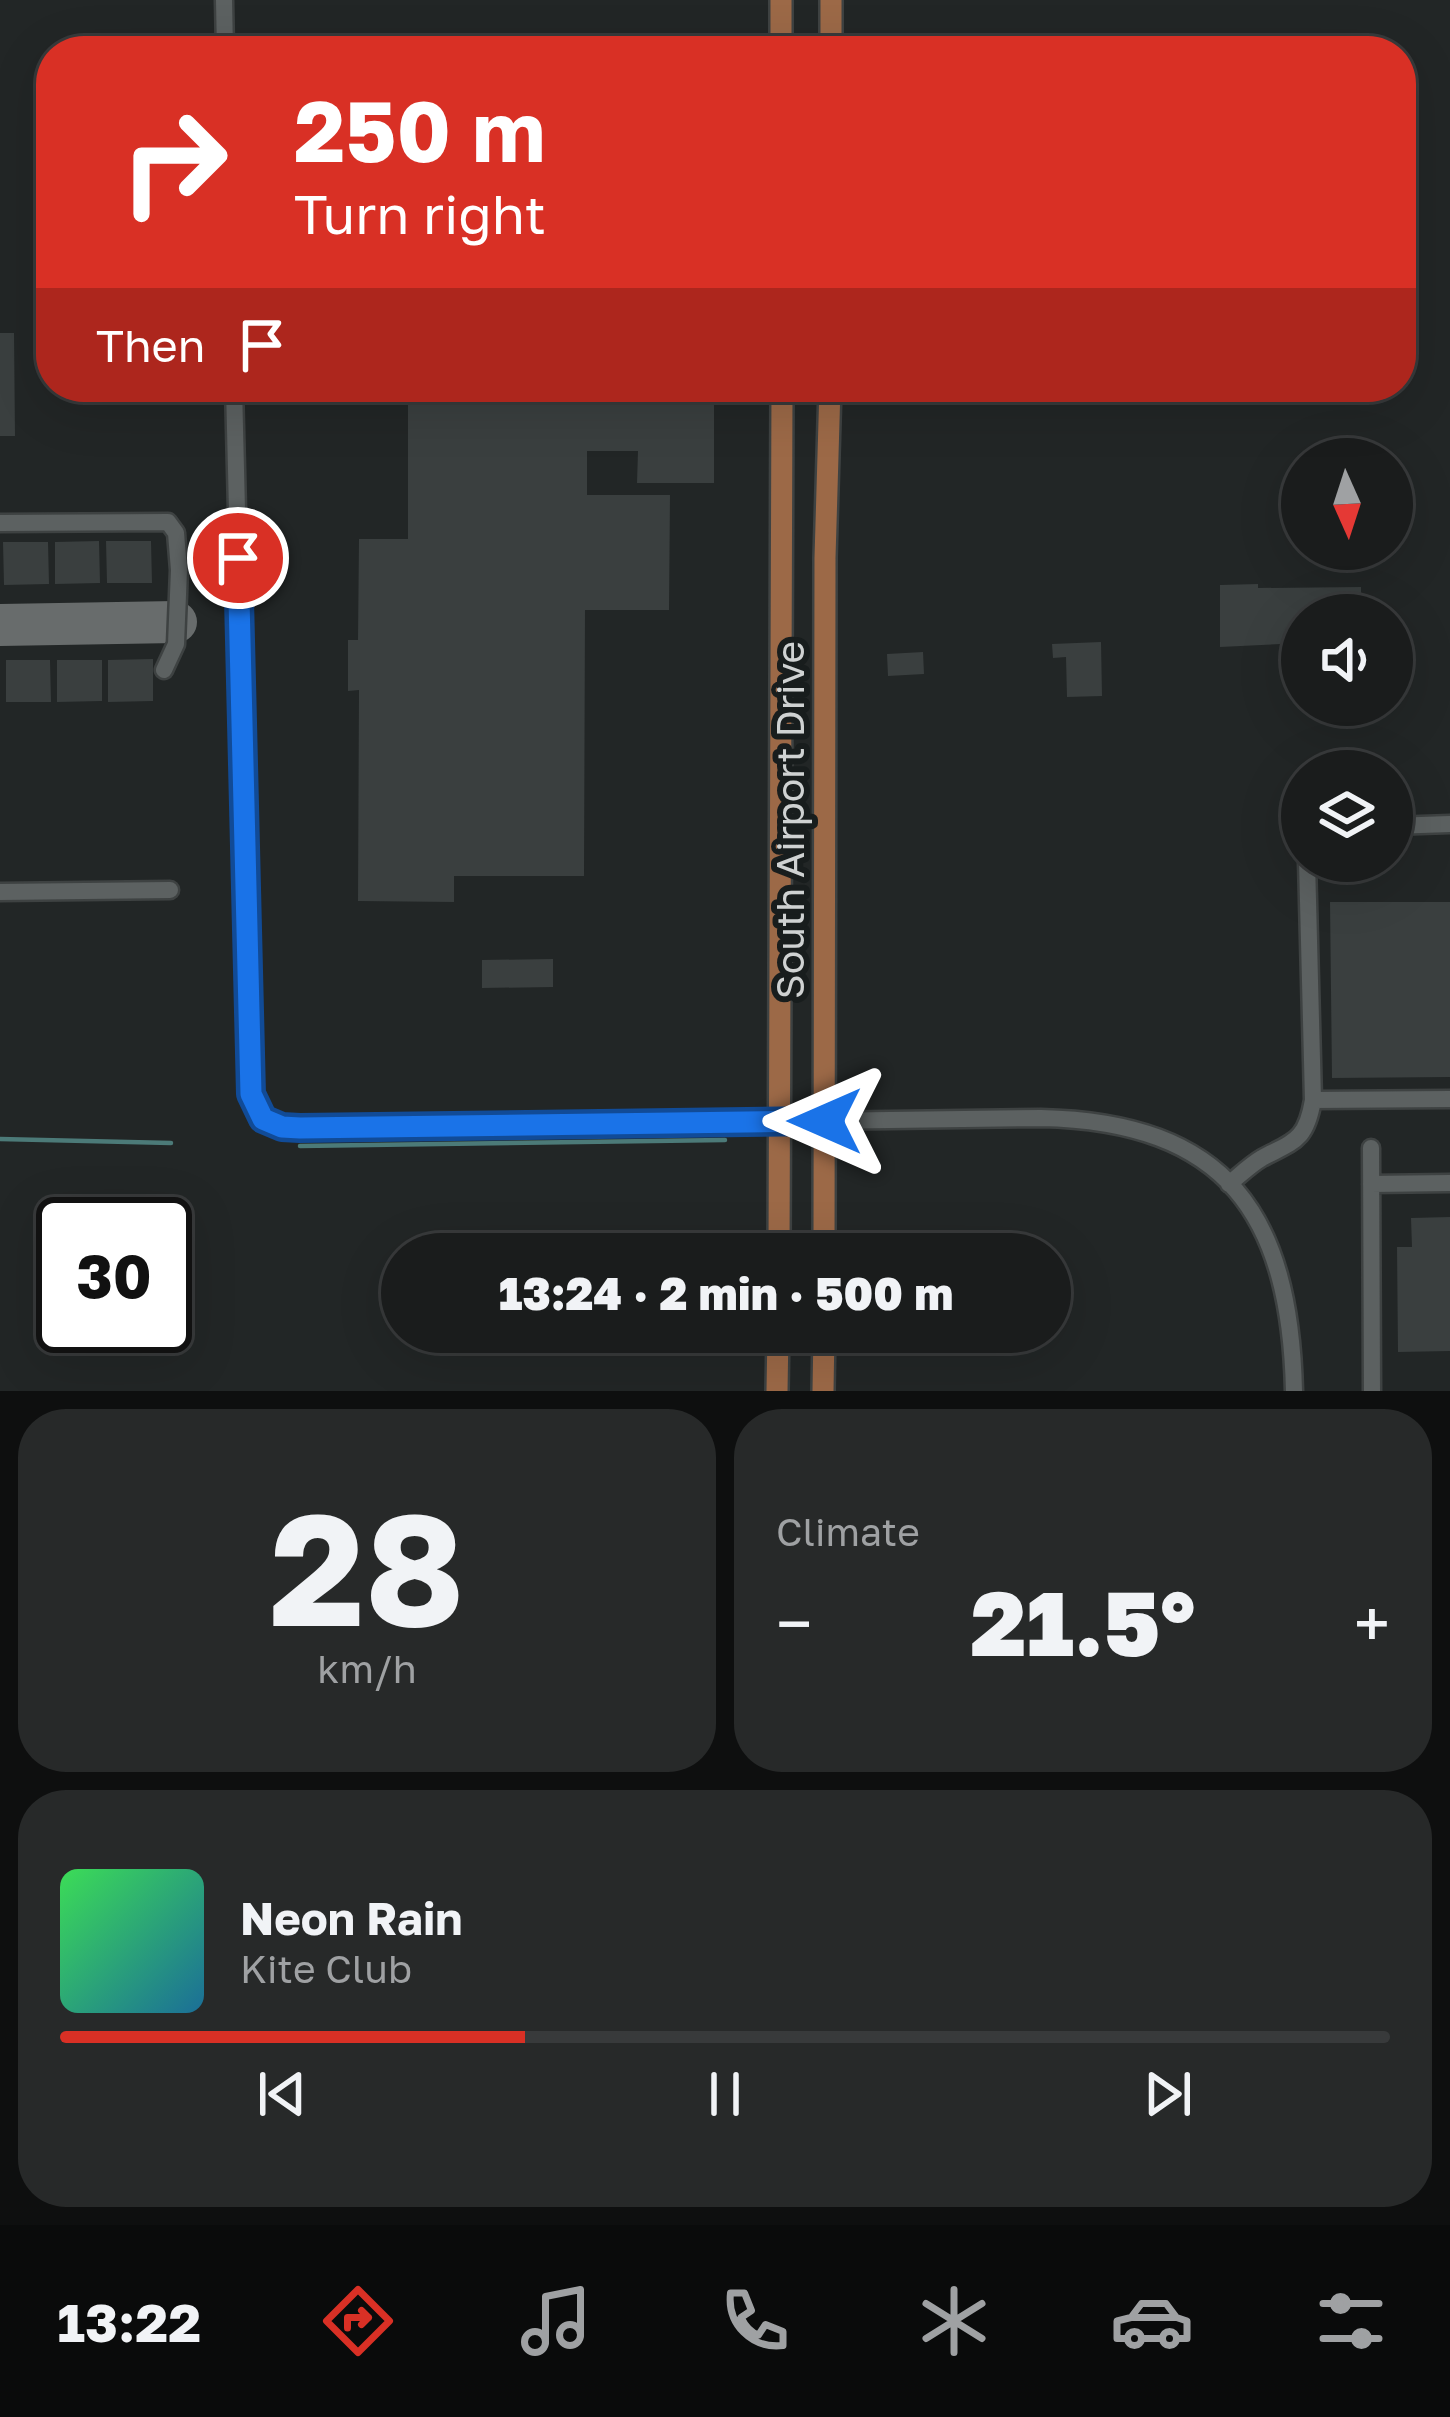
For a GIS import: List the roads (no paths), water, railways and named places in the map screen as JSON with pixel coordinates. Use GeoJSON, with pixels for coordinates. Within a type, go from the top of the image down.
{"type":"FeatureCollection","features":[{"type":"Feature","properties":{"kind":"main road"},"geometry":{"type":"LineString","coordinates":[[781,0],[782,36]]}},
{"type":"Feature","properties":{"kind":"main road"},"geometry":{"type":"LineString","coordinates":[[831,0],[831,36]]}},
{"type":"Feature","properties":{"kind":"main road","name":"South Airport Drive"},"geometry":{"type":"LineString","coordinates":[[779,1233],[782,402]]}},
{"type":"Feature","properties":{"kind":"main road","name":"South Airport Drive"},"geometry":{"type":"LineString","coordinates":[[824,1233],[830,402]]}},
{"type":"Feature","properties":{"kind":"main road"},"geometry":{"type":"LineString","coordinates":[[781,558],[825,558]]}},
{"type":"Feature","properties":{"kind":"main road"},"geometry":{"type":"LineString","coordinates":[[777,1391],[778,1353]]}},
{"type":"Feature","properties":{"kind":"main road"},"geometry":{"type":"LineString","coordinates":[[824,1353],[824,1391]]}},
{"type":"Feature","properties":{"kind":"street"},"geometry":{"type":"LineString","coordinates":[[224,0],[225,36]]}},
{"type":"Feature","properties":{"kind":"street"},"geometry":{"type":"LineString","coordinates":[[233,402],[251,1087],[260,1115],[274,1125],[300,1128],[1041,1118],[1098,1120],[1147,1132],[1178,1146],[1229,1184],[1258,1222],[1278,1263],[1289,1307],[1294,1391]]}},
{"type":"Feature","properties":{"kind":"street"},"geometry":{"type":"LineString","coordinates":[[0,523],[168,522],[176,533],[179,570],[176,644],[164,670]]}},
{"type":"Feature","properties":{"kind":"street"},"geometry":{"type":"LineString","coordinates":[[1413,825],[1450,824]]}},
{"type":"Feature","properties":{"kind":"street"},"geometry":{"type":"LineString","coordinates":[[1229,1184],[1260,1159],[1288,1148],[1310,1119],[1307,882]]}},
{"type":"Feature","properties":{"kind":"street"},"geometry":{"type":"LineString","coordinates":[[0,892],[170,890]]}},
{"type":"Feature","properties":{"kind":"street"},"geometry":{"type":"LineString","coordinates":[[1312,1100],[1450,1100]]}},
{"type":"Feature","properties":{"kind":"street"},"geometry":{"type":"LineString","coordinates":[[1371,1148],[1372,1391]]}},
{"type":"Feature","properties":{"kind":"street"},"geometry":{"type":"LineString","coordinates":[[1371,1184],[1450,1183]]}},
{"type":"Feature","properties":{"kind":"waterway"},"geometry":{"type":"LineString","coordinates":[[0,1139],[171,1143]]}},
{"type":"Feature","properties":{"kind":"waterway"},"geometry":{"type":"LineString","coordinates":[[300,1146],[725,1140]]}}]}
